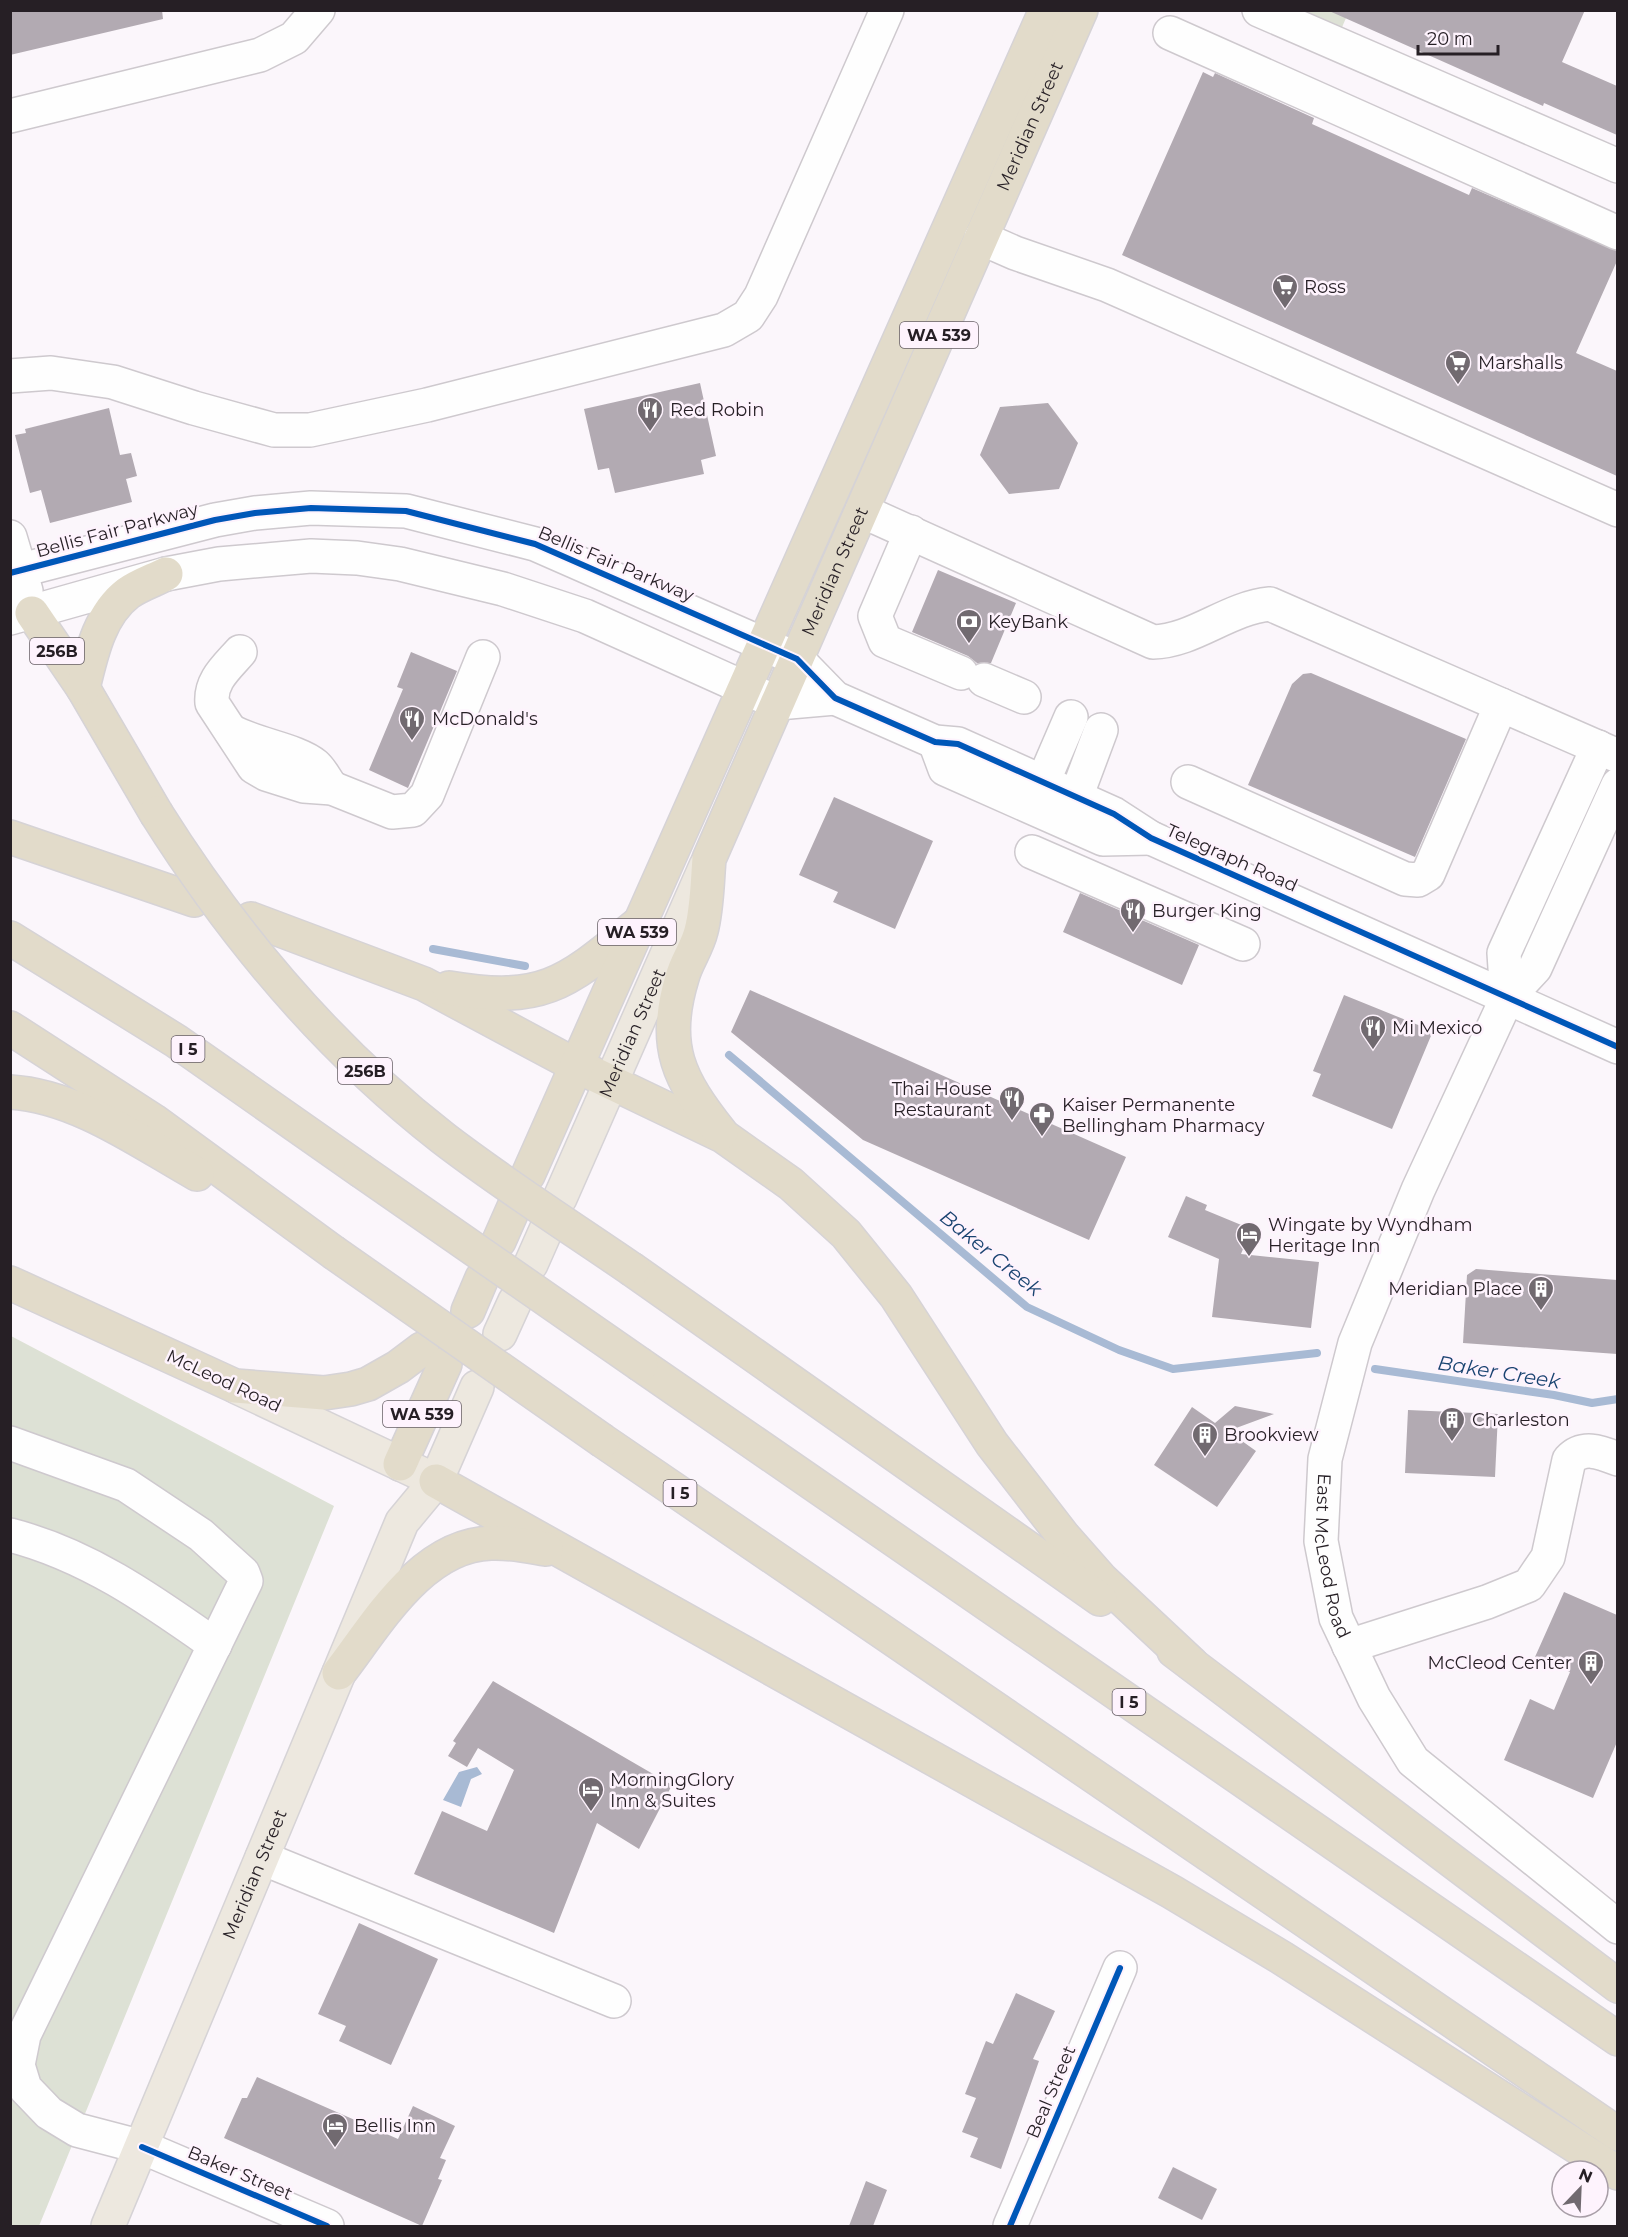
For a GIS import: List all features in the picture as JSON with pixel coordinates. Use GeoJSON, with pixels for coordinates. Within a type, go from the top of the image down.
{"type":"FeatureCollection","features":[{"type":"Feature","properties":{"kind":"highway","name":"Meridian Street"},"geometry":{"type":"LineString","coordinates":[[528,1176],[1046,10]]}},
{"type":"Feature","properties":{"kind":"highway","name":"Meridian Street"},"geometry":{"type":"LineString","coordinates":[[709,859],[1081,10]]}},
{"type":"Feature","properties":{"kind":"highway"},"geometry":{"type":"LineString","coordinates":[[981,238],[976,210],[1034,78],[1032,43]]}},
{"type":"Feature","properties":{"kind":"highway"},"geometry":{"type":"LineString","coordinates":[[83,688],[92,652],[116,605],[129,593],[166,574]]}},
{"type":"Feature","properties":{"kind":"highway","name":"256B"},"geometry":{"type":"LineString","coordinates":[[21,616],[83,688],[192,870],[251,951],[343,1051],[443,1137],[1192,1664]]}},
{"type":"Feature","properties":{"kind":"highway"},"geometry":{"type":"LineString","coordinates":[[10,837],[194,900]]}},
{"type":"Feature","properties":{"kind":"highway"},"geometry":{"type":"LineString","coordinates":[[709,859],[701,932],[681,978],[672,1032],[677,1061],[687,1087],[723,1136]]}},
{"type":"Feature","properties":{"kind":"highway"},"geometry":{"type":"LineString","coordinates":[[251,919],[424,984],[577,1066],[723,1136],[791,1184],[846,1234],[896,1296],[993,1444],[1064,1537],[1108,1586],[1192,1664],[1617,1986]]}},
{"type":"Feature","properties":{"kind":"highway"},"geometry":{"type":"LineString","coordinates":[[424,984],[486,994],[534,991],[581,971],[641,922]]}},
{"type":"Feature","properties":{"kind":"highway","name":"I 5"},"geometry":{"type":"LineString","coordinates":[[10,938],[176,1041],[1617,2039]]}},
{"type":"Feature","properties":{"kind":"highway","name":"I 5"},"geometry":{"type":"LineString","coordinates":[[10,1028],[154,1121],[333,1252],[603,1441],[1617,2134]]}},
{"type":"Feature","properties":{"kind":"highway"},"geometry":{"type":"LineString","coordinates":[[10,1092],[32,1094],[74,1108],[333,1252]]}},
{"type":"Feature","properties":{"kind":"highway"},"geometry":{"type":"LineString","coordinates":[[499,1241],[514,1207]]}},
{"type":"Feature","properties":{"kind":"highway"},"geometry":{"type":"LineString","coordinates":[[464,1308],[482,1278]]}},
{"type":"Feature","properties":{"kind":"highway","name":"McLeod Road"},"geometry":{"type":"LineString","coordinates":[[10,1283],[235,1386]]}},
{"type":"Feature","properties":{"kind":"highway","name":"Meridian Street"},"geometry":{"type":"LineString","coordinates":[[235,1386],[324,1393],[351,1389],[368,1384],[398,1367],[433,1356],[400,1464]]}},
{"type":"Feature","properties":{"kind":"highway"},"geometry":{"type":"LineString","coordinates":[[436,1481],[567,1552],[1172,1892],[1282,1958],[1617,2173]]}},
{"type":"Feature","properties":{"kind":"highway"},"geometry":{"type":"LineString","coordinates":[[339,1673],[404,1590],[425,1570],[447,1557],[469,1547],[489,1543],[567,1552]]}},
{"type":"Feature","properties":{"kind":"main road","name":"Meridian Street"},"geometry":{"type":"LineString","coordinates":[[560,1198],[709,859]]}},
{"type":"Feature","properties":{"kind":"main road"},"geometry":{"type":"LineString","coordinates":[[531,1264],[546,1230]]}},
{"type":"Feature","properties":{"kind":"main road"},"geometry":{"type":"LineString","coordinates":[[500,1334],[515,1301]]}},
{"type":"Feature","properties":{"kind":"main road","name":"McLeod Road"},"geometry":{"type":"LineString","coordinates":[[235,1386],[436,1481]]}},
{"type":"Feature","properties":{"kind":"main road","name":"Meridian Street"},"geometry":{"type":"LineString","coordinates":[[108,2226],[402,1522],[436,1481],[477,1387]]}},
{"type":"Feature","properties":{"kind":"main road","name":"Meridian Street"},"geometry":{"type":"LineString","coordinates":[[400,1464],[402,1522]]}},
{"type":"Feature","properties":{"kind":"street"},"geometry":{"type":"LineString","coordinates":[[10,116],[260,55],[294,38],[318,10]]}},
{"type":"Feature","properties":{"kind":"street"},"geometry":{"type":"LineString","coordinates":[[10,376],[51,374],[113,382],[274,430],[310,430],[427,405],[724,330],[748,316],[761,296],[886,10]]}},
{"type":"Feature","properties":{"kind":"street"},"geometry":{"type":"LineString","coordinates":[[1259,10],[1617,166]]}},
{"type":"Feature","properties":{"kind":"street"},"geometry":{"type":"LineString","coordinates":[[1170,33],[1617,232]]}},
{"type":"Feature","properties":{"kind":"street"},"geometry":{"type":"LineString","coordinates":[[981,238],[1107,285],[1617,510]]}},
{"type":"Feature","properties":{"kind":"street","name":"Bellis Fair Parkway"},"geometry":{"type":"LineString","coordinates":[[21,616],[15,572],[215,520],[255,513],[311,508],[406,511],[535,544],[797,659],[835,698]]}},
{"type":"Feature","properties":{"kind":"street"},"geometry":{"type":"LineString","coordinates":[[862,511],[1154,642],[1169,642],[1251,605],[1270,603],[1608,752],[1504,953],[1507,998]]}},
{"type":"Feature","properties":{"kind":"street"},"geometry":{"type":"LineString","coordinates":[[911,532],[875,616],[885,641],[1024,697]]}},
{"type":"Feature","properties":{"kind":"street"},"geometry":{"type":"LineString","coordinates":[[10,537],[15,572]]}},
{"type":"Feature","properties":{"kind":"street"},"geometry":{"type":"LineString","coordinates":[[21,616],[166,574],[229,562],[311,555],[400,564],[503,589],[585,616],[777,703],[835,698]]}},
{"type":"Feature","properties":{"kind":"street"},"geometry":{"type":"LineString","coordinates":[[240,652],[216,679],[211,692],[212,703],[254,767],[304,786],[332,788],[392,812],[413,810],[427,795],[483,657]]}},
{"type":"Feature","properties":{"kind":"street","name":"Telegraph Road"},"geometry":{"type":"LineString","coordinates":[[835,698],[935,742],[958,744],[1114,814],[1151,838],[1617,1047]]}},
{"type":"Feature","properties":{"kind":"street"},"geometry":{"type":"LineString","coordinates":[[1188,782],[1405,879],[1418,880],[1428,874],[1501,705]]}},
{"type":"Feature","properties":{"kind":"street"},"geometry":{"type":"LineString","coordinates":[[1043,782],[1086,724],[1076,797]]}},
{"type":"Feature","properties":{"kind":"street","name":"Telegraph Road"},"geometry":{"type":"LineString","coordinates":[[935,742],[945,769],[1103,839],[1151,838]]}},
{"type":"Feature","properties":{"kind":"street"},"geometry":{"type":"LineString","coordinates":[[1507,998],[1535,968],[1617,785]]}},
{"type":"Feature","properties":{"kind":"street"},"geometry":{"type":"LineString","coordinates":[[1032,852],[1243,944]]}},
{"type":"Feature","properties":{"kind":"street","name":"East McLeod Road"},"geometry":{"type":"LineString","coordinates":[[1507,998],[1418,1190],[1355,1343],[1324,1459],[1322,1541],[1336,1618],[1374,1698],[1413,1761],[1617,1927]]}},
{"type":"Feature","properties":{"kind":"street","name":"Baker Street"},"geometry":{"type":"LineString","coordinates":[[10,1443],[126,1485],[201,1534],[243,1573],[246,1581],[24,2035],[18,2066],[25,2088],[49,2113],[77,2130],[142,2147],[327,2226]]}},
{"type":"Feature","properties":{"kind":"street"},"geometry":{"type":"LineString","coordinates":[[1349,1646],[1487,1602],[1529,1586],[1548,1557],[1569,1460],[1575,1453],[1589,1450],[1617,1459]]}},
{"type":"Feature","properties":{"kind":"street"},"geometry":{"type":"LineString","coordinates":[[10,1534],[39,1542],[76,1558],[134,1588],[215,1645]]}},
{"type":"Feature","properties":{"kind":"street"},"geometry":{"type":"LineString","coordinates":[[262,1858],[614,2001]]}},
{"type":"Feature","properties":{"kind":"street","name":"Beal Street"},"geometry":{"type":"LineString","coordinates":[[1010,2226],[1120,1968]]}},
{"type":"Feature","properties":{"kind":"shaded area"},"geometry":{"type":"Polygon","coordinates":[[[1298,11],[1349,11],[1340,32],[1298,11]]]}},
{"type":"Feature","properties":{"kind":"shaded area"},"geometry":{"type":"Polygon","coordinates":[[[11,1336],[334,1506],[39,2226],[11,2226],[11,1336]]]}},
{"type":"Feature","properties":{"kind":"water"},"geometry":{"type":"Polygon","coordinates":[[[477,1767],[482,1774],[471,1779],[461,1807],[443,1800],[459,1772],[477,1767]]]}},
{"type":"Feature","properties":{"kind":"building"},"geometry":{"type":"Polygon","coordinates":[[[10,10],[162,10],[163,19],[10,55],[10,10]]]}},
{"type":"Feature","properties":{"kind":"building"},"geometry":{"type":"Polygon","coordinates":[[[1327,10],[1585,10],[1562,62],[1617,86],[1617,135],[1544,103],[1543,106],[1327,10]]]}},
{"type":"Feature","properties":{"kind":"building"},"geometry":{"type":"Polygon","coordinates":[[[1203,72],[1213,77],[1215,73],[1314,118],[1312,124],[1469,195],[1472,188],[1617,251],[1617,261],[1576,353],[1617,371],[1617,476],[1122,255],[1203,72]]]}},
{"type":"Feature","properties":{"kind":"building","name":"Red Robin"},"geometry":{"type":"Polygon","coordinates":[[[700,383],[716,456],[701,460],[704,474],[615,493],[609,468],[598,470],[584,409],[700,383]]]}},
{"type":"Feature","properties":{"kind":"building"},"geometry":{"type":"Polygon","coordinates":[[[1048,403],[1078,443],[1059,489],[1009,494],[980,455],[1000,407],[1048,403]]]}},
{"type":"Feature","properties":{"kind":"building"},"geometry":{"type":"Polygon","coordinates":[[[109,408],[120,455],[131,453],[137,476],[126,479],[132,502],[50,523],[41,490],[30,493],[15,435],[26,433],[25,429],[109,408]]]}},
{"type":"Feature","properties":{"kind":"building","name":"KeyBank"},"geometry":{"type":"Polygon","coordinates":[[[938,570],[1016,603],[991,663],[977,663],[968,656],[912,632],[938,570]]]}},
{"type":"Feature","properties":{"kind":"building","name":"McDonald's"},"geometry":{"type":"Polygon","coordinates":[[[411,652],[457,671],[408,788],[369,770],[403,689],[397,687],[411,652]]]}},
{"type":"Feature","properties":{"kind":"building"},"geometry":{"type":"Polygon","coordinates":[[[1311,673],[1466,739],[1415,857],[1248,785],[1292,684],[1303,674],[1311,673]]]}},
{"type":"Feature","properties":{"kind":"building"},"geometry":{"type":"Polygon","coordinates":[[[834,797],[933,841],[895,929],[833,902],[838,892],[799,875],[834,797]]]}},
{"type":"Feature","properties":{"kind":"building","name":"Burger King"},"geometry":{"type":"Polygon","coordinates":[[[1080,893],[1199,945],[1182,985],[1063,932],[1080,893]]]}},
{"type":"Feature","properties":{"kind":"building"},"geometry":{"type":"Polygon","coordinates":[[[750,990],[1126,1157],[1089,1240],[863,1140],[731,1032],[750,990]]]}},
{"type":"Feature","properties":{"kind":"building","name":"Mi Mexico"},"geometry":{"type":"Polygon","coordinates":[[[1344,995],[1433,1031],[1392,1129],[1312,1096],[1321,1074],[1313,1071],[1344,995]]]}},
{"type":"Feature","properties":{"kind":"building","name":"Wingate by Wyndham Heritage Inn"},"geometry":{"type":"Polygon","coordinates":[[[1186,1196],[1207,1205],[1205,1210],[1251,1229],[1241,1254],[1319,1262],[1311,1328],[1212,1317],[1219,1259],[1168,1237],[1186,1196]]]}},
{"type":"Feature","properties":{"kind":"building","name":"Meridian Place"},"geometry":{"type":"Polygon","coordinates":[[[1476,1269],[1617,1280],[1617,1354],[1463,1343],[1467,1275],[1476,1269]]]}},
{"type":"Feature","properties":{"kind":"building","name":"Brookview"},"geometry":{"type":"Polygon","coordinates":[[[1235,1406],[1274,1414],[1228,1431],[1256,1451],[1217,1507],[1154,1465],[1192,1407],[1215,1423],[1235,1406]]]}},
{"type":"Feature","properties":{"kind":"building","name":"Charleston"},"geometry":{"type":"Polygon","coordinates":[[[1408,1410],[1498,1414],[1495,1477],[1405,1473],[1408,1410]]]}},
{"type":"Feature","properties":{"kind":"building","name":"McCleod Center"},"geometry":{"type":"Polygon","coordinates":[[[1564,1592],[1617,1615],[1617,1742],[1593,1798],[1504,1760],[1530,1699],[1554,1710],[1570,1672],[1535,1657],[1564,1592]]]}},
{"type":"Feature","properties":{"kind":"building","name":"MorningGlory Inn & Suites"},"geometry":{"type":"Polygon","coordinates":[[[493,1681],[672,1785],[639,1849],[597,1823],[554,1933],[414,1874],[442,1811],[487,1831],[514,1770],[478,1748],[467,1767],[448,1756],[456,1743],[453,1741],[493,1681]]]}},
{"type":"Feature","properties":{"kind":"building"},"geometry":{"type":"Polygon","coordinates":[[[359,1923],[438,1959],[391,2065],[339,2041],[346,2026],[318,2014],[359,1923]]]}},
{"type":"Feature","properties":{"kind":"building"},"geometry":{"type":"Polygon","coordinates":[[[1016,1993],[1055,2011],[1033,2059],[1039,2061],[1001,2169],[970,2157],[978,2138],[962,2132],[976,2098],[965,2094],[986,2041],[993,2044],[1016,1993]]]}},
{"type":"Feature","properties":{"kind":"building","name":"Bellis Inn"},"geometry":{"type":"Polygon","coordinates":[[[257,2077],[398,2139],[413,2106],[455,2126],[440,2158],[446,2160],[438,2179],[442,2180],[422,2226],[224,2138],[242,2098],[247,2098],[257,2077]]]}},
{"type":"Feature","properties":{"kind":"building"},"geometry":{"type":"Polygon","coordinates":[[[1173,2167],[1217,2189],[1202,2220],[1158,2198],[1173,2167]]]}},
{"type":"Feature","properties":{"kind":"building"},"geometry":{"type":"Polygon","coordinates":[[[866,2181],[887,2190],[873,2226],[849,2226],[866,2181]]]}},
{"type":"Feature","properties":{"kind":"waterway","name":"Baker Creek"},"geometry":{"type":"LineString","coordinates":[[433,949],[525,966]]}},
{"type":"Feature","properties":{"kind":"waterway","name":"Baker Creek"},"geometry":{"type":"LineString","coordinates":[[729,1055],[1027,1307],[1119,1350],[1173,1369],[1317,1353]]}},
{"type":"Feature","properties":{"kind":"waterway","name":"Baker Creek"},"geometry":{"type":"LineString","coordinates":[[1375,1369],[1554,1395],[1592,1403],[1618,1399]]}},
{"type":"Feature","properties":{"kind":"cycle path"},"geometry":{"type":"LineString","coordinates":[[10,573],[215,520],[255,513],[311,508],[406,511],[535,544],[797,659],[835,698],[935,742],[958,744],[1114,814],[1151,838],[1618,1047]]}},
{"type":"Feature","properties":{"kind":"cycle path"},"geometry":{"type":"LineString","coordinates":[[1010,2226],[1120,1968]]}},
{"type":"Feature","properties":{"kind":"cycle path"},"geometry":{"type":"LineString","coordinates":[[142,2147],[327,2226]]}},
{"type":"Feature","properties":{"kind":"place","name":"Ross"},"geometry":{"type":"Point","coordinates":[1285,310]}},
{"type":"Feature","properties":{"kind":"place","name":"Marshalls"},"geometry":{"type":"Point","coordinates":[1458,386]}},
{"type":"Feature","properties":{"kind":"place","name":"Red Robin"},"geometry":{"type":"Point","coordinates":[650,433]}},
{"type":"Feature","properties":{"kind":"place","name":"KeyBank"},"geometry":{"type":"Point","coordinates":[969,645]}},
{"type":"Feature","properties":{"kind":"place","name":"McDonald's"},"geometry":{"type":"Point","coordinates":[412,742]}},
{"type":"Feature","properties":{"kind":"place","name":"Burger King"},"geometry":{"type":"Point","coordinates":[1133,934]}},
{"type":"Feature","properties":{"kind":"place","name":"Mi Mexico"},"geometry":{"type":"Point","coordinates":[1373,1051]}},
{"type":"Feature","properties":{"kind":"place","name":"Thai House Restaurant"},"geometry":{"type":"Point","coordinates":[1012,1122]}},
{"type":"Feature","properties":{"kind":"place","name":"Kaiser Permanente Bellingham Pharmacy"},"geometry":{"type":"Point","coordinates":[1042,1138]}},
{"type":"Feature","properties":{"kind":"place","name":"Wingate by Wyndham Heritage Inn"},"geometry":{"type":"Point","coordinates":[1249,1258]}},
{"type":"Feature","properties":{"kind":"place","name":"Meridian Place"},"geometry":{"type":"Point","coordinates":[1541,1312]}},
{"type":"Feature","properties":{"kind":"place","name":"Charleston"},"geometry":{"type":"Point","coordinates":[1452,1443]}},
{"type":"Feature","properties":{"kind":"place","name":"Brookview"},"geometry":{"type":"Point","coordinates":[1205,1458]}},
{"type":"Feature","properties":{"kind":"place","name":"McCleod Center"},"geometry":{"type":"Point","coordinates":[1591,1686]}},
{"type":"Feature","properties":{"kind":"place","name":"MorningGlory Inn & Suites"},"geometry":{"type":"Point","coordinates":[591,1813]}},
{"type":"Feature","properties":{"kind":"place","name":"Bellis Inn"},"geometry":{"type":"Point","coordinates":[335,2149]}}]}
